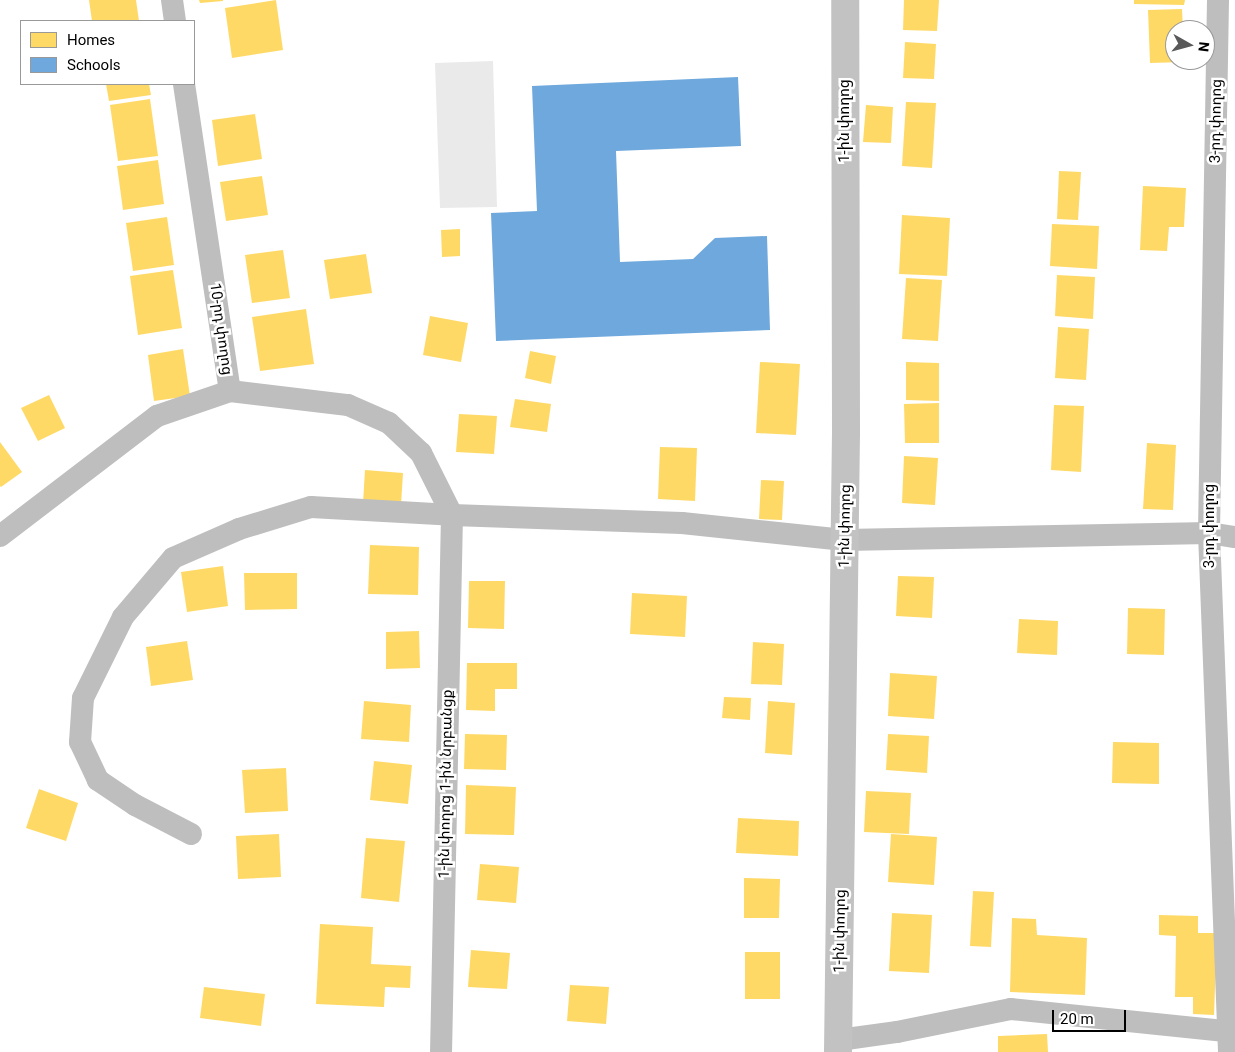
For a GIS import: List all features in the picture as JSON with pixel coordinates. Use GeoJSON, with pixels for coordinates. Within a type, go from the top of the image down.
{"type":"FeatureCollection","features":[{"type":"Feature","properties":{"kind":"main road","name":"1-ին փողոց"},"geometry":{"type":"LineString","coordinates":[[838,1046],[846,434],[845,0]]}},
{"type":"Feature","properties":{"kind":"street"},"geometry":{"type":"LineString","coordinates":[[172,0],[175,20]]}},
{"type":"Feature","properties":{"kind":"street","name":"3-րդ փողոց"},"geometry":{"type":"LineString","coordinates":[[1218,0],[1209,533],[1231,1039]]}},
{"type":"Feature","properties":{"kind":"street","name":"10-րդ փողոց"},"geometry":{"type":"LineString","coordinates":[[0,536],[157,416],[230,391],[184,85]]}},
{"type":"Feature","properties":{"kind":"street"},"geometry":{"type":"LineString","coordinates":[[230,391],[348,405],[388,423],[420,453],[452,515]]}},
{"type":"Feature","properties":{"kind":"street"},"geometry":{"type":"LineString","coordinates":[[191,834],[135,805],[98,780],[80,742],[83,698],[123,617],[173,558],[239,529],[311,507],[452,515],[682,523],[844,540],[1209,533],[1235,537]]}},
{"type":"Feature","properties":{"kind":"street","name":"1-ին փողոց 1-ին նրբանցք"},"geometry":{"type":"LineString","coordinates":[[440,1052],[452,515]]}},
{"type":"Feature","properties":{"kind":"street"},"geometry":{"type":"LineString","coordinates":[[838,1046],[1011,1009],[1231,1039]]}},
{"type":"Feature","properties":{"kind":"shaded area"},"geometry":{"type":"Polygon","coordinates":[[[493,61],[497,207],[440,208],[435,63],[493,61]]]}},
{"type":"Feature","properties":{"kind":"building: Homes"},"geometry":{"type":"Polygon","coordinates":[[[89,0],[136,0],[139,20],[92,20],[89,0]]]}},
{"type":"Feature","properties":{"kind":"building: Homes"},"geometry":{"type":"Polygon","coordinates":[[[199,0],[223,0],[223,1],[200,3],[199,0]]]}},
{"type":"Feature","properties":{"kind":"building: Homes"},"geometry":{"type":"Polygon","coordinates":[[[276,0],[283,50],[232,58],[225,8],[276,0]]]}},
{"type":"Feature","properties":{"kind":"building: Homes"},"geometry":{"type":"Polygon","coordinates":[[[904,0],[939,0],[937,31],[903,30],[904,0]]]}},
{"type":"Feature","properties":{"kind":"building: Homes"},"geometry":{"type":"Polygon","coordinates":[[[1134,0],[1185,0],[1184,5],[1134,4],[1134,0]]]}},
{"type":"Feature","properties":{"kind":"building: Homes"},"geometry":{"type":"Polygon","coordinates":[[[1182,9],[1183,20],[1165,20],[1165,63],[1150,63],[1148,10],[1182,9]]]}},
{"type":"Feature","properties":{"kind":"building: Homes"},"geometry":{"type":"Polygon","coordinates":[[[905,42],[936,44],[934,79],[903,78],[905,42]]]}},
{"type":"Feature","properties":{"kind":"building: Homes"},"geometry":{"type":"Polygon","coordinates":[[[106,85],[149,85],[151,95],[109,101],[106,85]]]}},
{"type":"Feature","properties":{"kind":"building: Homes"},"geometry":{"type":"Polygon","coordinates":[[[150,99],[158,156],[118,161],[110,105],[150,99]]]}},
{"type":"Feature","properties":{"kind":"building: Homes"},"geometry":{"type":"Polygon","coordinates":[[[906,102],[936,103],[932,168],[902,166],[906,102]]]}},
{"type":"Feature","properties":{"kind":"building: Homes"},"geometry":{"type":"Polygon","coordinates":[[[866,105],[893,107],[891,143],[863,142],[866,105]]]}},
{"type":"Feature","properties":{"kind":"building: Homes"},"geometry":{"type":"Polygon","coordinates":[[[255,114],[262,159],[218,166],[212,120],[255,114]]]}},
{"type":"Feature","properties":{"kind":"building: Homes"},"geometry":{"type":"Polygon","coordinates":[[[158,160],[164,204],[123,210],[117,166],[158,160]]]}},
{"type":"Feature","properties":{"kind":"building: Homes"},"geometry":{"type":"Polygon","coordinates":[[[1059,171],[1081,172],[1078,220],[1057,219],[1059,171]]]}},
{"type":"Feature","properties":{"kind":"building: Homes"},"geometry":{"type":"Polygon","coordinates":[[[262,176],[268,215],[226,221],[220,182],[262,176]]]}},
{"type":"Feature","properties":{"kind":"building: Homes"},"geometry":{"type":"Polygon","coordinates":[[[1143,186],[1186,188],[1184,227],[1169,227],[1167,251],[1140,250],[1143,186]]]}},
{"type":"Feature","properties":{"kind":"building: Homes"},"geometry":{"type":"Polygon","coordinates":[[[902,215],[950,218],[947,276],[899,274],[902,215]]]}},
{"type":"Feature","properties":{"kind":"building: Homes"},"geometry":{"type":"Polygon","coordinates":[[[167,217],[174,265],[133,271],[126,223],[167,217]]]}},
{"type":"Feature","properties":{"kind":"building: Homes"},"geometry":{"type":"Polygon","coordinates":[[[1052,224],[1099,226],[1097,269],[1050,266],[1052,224]]]}},
{"type":"Feature","properties":{"kind":"building: Homes"},"geometry":{"type":"Polygon","coordinates":[[[460,229],[460,256],[442,257],[441,230],[460,229]]]}},
{"type":"Feature","properties":{"kind":"building: Homes"},"geometry":{"type":"Polygon","coordinates":[[[283,250],[290,298],[252,303],[245,255],[283,250]]]}},
{"type":"Feature","properties":{"kind":"building: Homes"},"geometry":{"type":"Polygon","coordinates":[[[366,254],[372,293],[330,299],[324,260],[366,254]]]}},
{"type":"Feature","properties":{"kind":"building: Homes"},"geometry":{"type":"Polygon","coordinates":[[[173,270],[182,328],[138,335],[130,276],[173,270]]]}},
{"type":"Feature","properties":{"kind":"building: Homes"},"geometry":{"type":"Polygon","coordinates":[[[1057,275],[1095,277],[1093,319],[1055,316],[1057,275]]]}},
{"type":"Feature","properties":{"kind":"building: Homes"},"geometry":{"type":"Polygon","coordinates":[[[906,278],[942,280],[938,341],[902,339],[906,278]]]}},
{"type":"Feature","properties":{"kind":"building: Homes"},"geometry":{"type":"Polygon","coordinates":[[[306,309],[314,364],[260,371],[252,317],[306,309]]]}},
{"type":"Feature","properties":{"kind":"building: Homes"},"geometry":{"type":"Polygon","coordinates":[[[430,316],[468,323],[461,362],[423,355],[430,316]]]}},
{"type":"Feature","properties":{"kind":"building: Homes"},"geometry":{"type":"Polygon","coordinates":[[[1058,327],[1089,329],[1086,380],[1055,378],[1058,327]]]}},
{"type":"Feature","properties":{"kind":"building: Homes"},"geometry":{"type":"Polygon","coordinates":[[[183,349],[190,396],[154,401],[148,355],[183,349]]]}},
{"type":"Feature","properties":{"kind":"building: Homes"},"geometry":{"type":"Polygon","coordinates":[[[530,351],[556,356],[551,384],[525,378],[530,351]]]}},
{"type":"Feature","properties":{"kind":"building: Homes"},"geometry":{"type":"Polygon","coordinates":[[[760,362],[800,364],[796,435],[756,433],[760,362]]]}},
{"type":"Feature","properties":{"kind":"building: Homes"},"geometry":{"type":"Polygon","coordinates":[[[906,362],[939,363],[939,401],[906,400],[906,362]]]}},
{"type":"Feature","properties":{"kind":"building: Homes"},"geometry":{"type":"Polygon","coordinates":[[[49,395],[65,428],[38,441],[21,408],[49,395]]]}},
{"type":"Feature","properties":{"kind":"building: Homes"},"geometry":{"type":"Polygon","coordinates":[[[515,399],[551,404],[547,432],[510,427],[515,399]]]}},
{"type":"Feature","properties":{"kind":"building: Homes"},"geometry":{"type":"Polygon","coordinates":[[[939,403],[939,443],[905,443],[904,404],[939,403]]]}},
{"type":"Feature","properties":{"kind":"building: Homes"},"geometry":{"type":"Polygon","coordinates":[[[1054,405],[1084,406],[1081,472],[1051,470],[1054,405]]]}},
{"type":"Feature","properties":{"kind":"building: Homes"},"geometry":{"type":"Polygon","coordinates":[[[459,414],[497,416],[494,454],[456,452],[459,414]]]}},
{"type":"Feature","properties":{"kind":"building: Homes"},"geometry":{"type":"Polygon","coordinates":[[[0,442],[22,472],[1,487],[0,486],[0,442]]]}},
{"type":"Feature","properties":{"kind":"building: Homes"},"geometry":{"type":"Polygon","coordinates":[[[1147,443],[1176,445],[1173,510],[1143,509],[1147,443]]]}},
{"type":"Feature","properties":{"kind":"building: Homes"},"geometry":{"type":"Polygon","coordinates":[[[660,447],[697,448],[695,501],[658,499],[660,447]]]}},
{"type":"Feature","properties":{"kind":"building: Homes"},"geometry":{"type":"Polygon","coordinates":[[[904,456],[938,458],[935,505],[902,503],[904,456]]]}},
{"type":"Feature","properties":{"kind":"building: Homes"},"geometry":{"type":"Polygon","coordinates":[[[365,470],[403,473],[401,505],[363,503],[365,470]]]}},
{"type":"Feature","properties":{"kind":"building: Homes"},"geometry":{"type":"Polygon","coordinates":[[[761,480],[784,481],[782,520],[759,519],[761,480]]]}},
{"type":"Feature","properties":{"kind":"building: Homes"},"geometry":{"type":"Polygon","coordinates":[[[370,545],[419,547],[418,595],[368,594],[370,545]]]}},
{"type":"Feature","properties":{"kind":"building: Homes"},"geometry":{"type":"Polygon","coordinates":[[[223,566],[228,606],[187,612],[181,572],[223,566]]]}},
{"type":"Feature","properties":{"kind":"building: Homes"},"geometry":{"type":"Polygon","coordinates":[[[244,573],[297,573],[297,609],[245,610],[244,573]]]}},
{"type":"Feature","properties":{"kind":"building: Homes"},"geometry":{"type":"Polygon","coordinates":[[[898,576],[934,577],[932,618],[896,616],[898,576]]]}},
{"type":"Feature","properties":{"kind":"building: Homes"},"geometry":{"type":"Polygon","coordinates":[[[469,581],[505,581],[504,629],[468,628],[469,581]]]}},
{"type":"Feature","properties":{"kind":"building: Homes"},"geometry":{"type":"Polygon","coordinates":[[[632,593],[687,596],[685,637],[630,634],[632,593]]]}},
{"type":"Feature","properties":{"kind":"building: Homes"},"geometry":{"type":"Polygon","coordinates":[[[1128,608],[1165,609],[1164,655],[1127,654],[1128,608]]]}},
{"type":"Feature","properties":{"kind":"building: Homes"},"geometry":{"type":"Polygon","coordinates":[[[1019,619],[1058,621],[1057,655],[1017,653],[1019,619]]]}},
{"type":"Feature","properties":{"kind":"building: Homes"},"geometry":{"type":"Polygon","coordinates":[[[419,631],[420,668],[386,669],[386,632],[419,631]]]}},
{"type":"Feature","properties":{"kind":"building: Homes"},"geometry":{"type":"Polygon","coordinates":[[[187,641],[193,680],[151,686],[146,647],[187,641]]]}},
{"type":"Feature","properties":{"kind":"building: Homes"},"geometry":{"type":"Polygon","coordinates":[[[753,642],[784,644],[782,685],[751,684],[753,642]]]}},
{"type":"Feature","properties":{"kind":"building: Homes"},"geometry":{"type":"Polygon","coordinates":[[[467,663],[517,663],[517,689],[495,689],[495,711],[466,710],[467,663]]]}},
{"type":"Feature","properties":{"kind":"building: Homes"},"geometry":{"type":"Polygon","coordinates":[[[890,673],[937,676],[934,719],[888,716],[890,673]]]}},
{"type":"Feature","properties":{"kind":"building: Homes"},"geometry":{"type":"Polygon","coordinates":[[[724,697],[751,698],[750,720],[722,718],[724,697]]]}},
{"type":"Feature","properties":{"kind":"building: Homes"},"geometry":{"type":"Polygon","coordinates":[[[364,701],[411,705],[409,742],[361,739],[364,701]]]}},
{"type":"Feature","properties":{"kind":"building: Homes"},"geometry":{"type":"Polygon","coordinates":[[[768,701],[795,703],[792,755],[765,753],[768,701]]]}},
{"type":"Feature","properties":{"kind":"building: Homes"},"geometry":{"type":"Polygon","coordinates":[[[465,734],[507,735],[506,770],[464,769],[465,734]]]}},
{"type":"Feature","properties":{"kind":"building: Homes"},"geometry":{"type":"Polygon","coordinates":[[[888,734],[929,736],[927,773],[886,770],[888,734]]]}},
{"type":"Feature","properties":{"kind":"building: Homes"},"geometry":{"type":"Polygon","coordinates":[[[1113,742],[1159,743],[1159,784],[1112,783],[1113,742]]]}},
{"type":"Feature","properties":{"kind":"building: Homes"},"geometry":{"type":"Polygon","coordinates":[[[374,761],[412,765],[408,804],[370,800],[374,761]]]}},
{"type":"Feature","properties":{"kind":"building: Homes"},"geometry":{"type":"Polygon","coordinates":[[[286,768],[288,811],[245,813],[242,770],[286,768]]]}},
{"type":"Feature","properties":{"kind":"building: Homes"},"geometry":{"type":"Polygon","coordinates":[[[466,785],[516,787],[514,835],[465,834],[466,785]]]}},
{"type":"Feature","properties":{"kind":"building: Homes"},"geometry":{"type":"Polygon","coordinates":[[[39,789],[78,803],[66,841],[26,828],[39,789]]]}},
{"type":"Feature","properties":{"kind":"building: Homes"},"geometry":{"type":"Polygon","coordinates":[[[866,791],[911,793],[909,834],[864,832],[866,791]]]}},
{"type":"Feature","properties":{"kind":"building: Homes"},"geometry":{"type":"Polygon","coordinates":[[[738,818],[799,821],[798,856],[736,853],[738,818]]]}},
{"type":"Feature","properties":{"kind":"building: Homes"},"geometry":{"type":"Polygon","coordinates":[[[279,834],[281,877],[238,879],[236,836],[279,834]]]}},
{"type":"Feature","properties":{"kind":"building: Homes"},"geometry":{"type":"Polygon","coordinates":[[[891,834],[937,837],[934,885],[888,882],[891,834]]]}},
{"type":"Feature","properties":{"kind":"building: Homes"},"geometry":{"type":"Polygon","coordinates":[[[366,838],[405,841],[399,902],[361,898],[366,838]]]}},
{"type":"Feature","properties":{"kind":"building: Homes"},"geometry":{"type":"Polygon","coordinates":[[[480,864],[519,867],[516,903],[477,900],[480,864]]]}},
{"type":"Feature","properties":{"kind":"building: Homes"},"geometry":{"type":"Polygon","coordinates":[[[744,878],[780,879],[779,918],[744,918],[744,878]]]}},
{"type":"Feature","properties":{"kind":"building: Homes"},"geometry":{"type":"Polygon","coordinates":[[[973,891],[994,892],[991,947],[970,946],[973,891]]]}},
{"type":"Feature","properties":{"kind":"building: Homes"},"geometry":{"type":"Polygon","coordinates":[[[892,913],[932,915],[929,973],[889,971],[892,913]]]}},
{"type":"Feature","properties":{"kind":"building: Homes"},"geometry":{"type":"Polygon","coordinates":[[[1159,915],[1198,916],[1198,933],[1217,933],[1214,1015],[1193,1014],[1193,997],[1175,997],[1176,936],[1159,935],[1159,915]]]}},
{"type":"Feature","properties":{"kind":"building: Homes"},"geometry":{"type":"Polygon","coordinates":[[[1012,918],[1036,919],[1037,935],[1087,938],[1085,995],[1010,992],[1012,918]]]}},
{"type":"Feature","properties":{"kind":"building: Homes"},"geometry":{"type":"Polygon","coordinates":[[[320,924],[373,927],[371,964],[411,966],[410,988],[385,987],[384,1007],[316,1004],[320,924]]]}},
{"type":"Feature","properties":{"kind":"building: Homes"},"geometry":{"type":"Polygon","coordinates":[[[471,950],[510,953],[507,989],[468,987],[471,950]]]}},
{"type":"Feature","properties":{"kind":"building: Homes"},"geometry":{"type":"Polygon","coordinates":[[[745,952],[780,952],[780,999],[745,999],[745,952]]]}},
{"type":"Feature","properties":{"kind":"building: Homes"},"geometry":{"type":"Polygon","coordinates":[[[570,985],[609,987],[606,1024],[567,1021],[570,985]]]}},
{"type":"Feature","properties":{"kind":"building: Homes"},"geometry":{"type":"Polygon","coordinates":[[[204,987],[265,994],[261,1026],[200,1018],[204,987]]]}},
{"type":"Feature","properties":{"kind":"building: Homes"},"geometry":{"type":"Polygon","coordinates":[[[1047,1034],[1048,1052],[998,1052],[998,1036],[1047,1034]]]}},
{"type":"Feature","properties":{"kind":"building: Schools"},"geometry":{"type":"Polygon","coordinates":[[[738,77],[741,146],[616,151],[620,262],[693,259],[715,238],[767,236],[770,330],[496,341],[491,213],[537,211],[532,86],[738,77]]]}}]}
